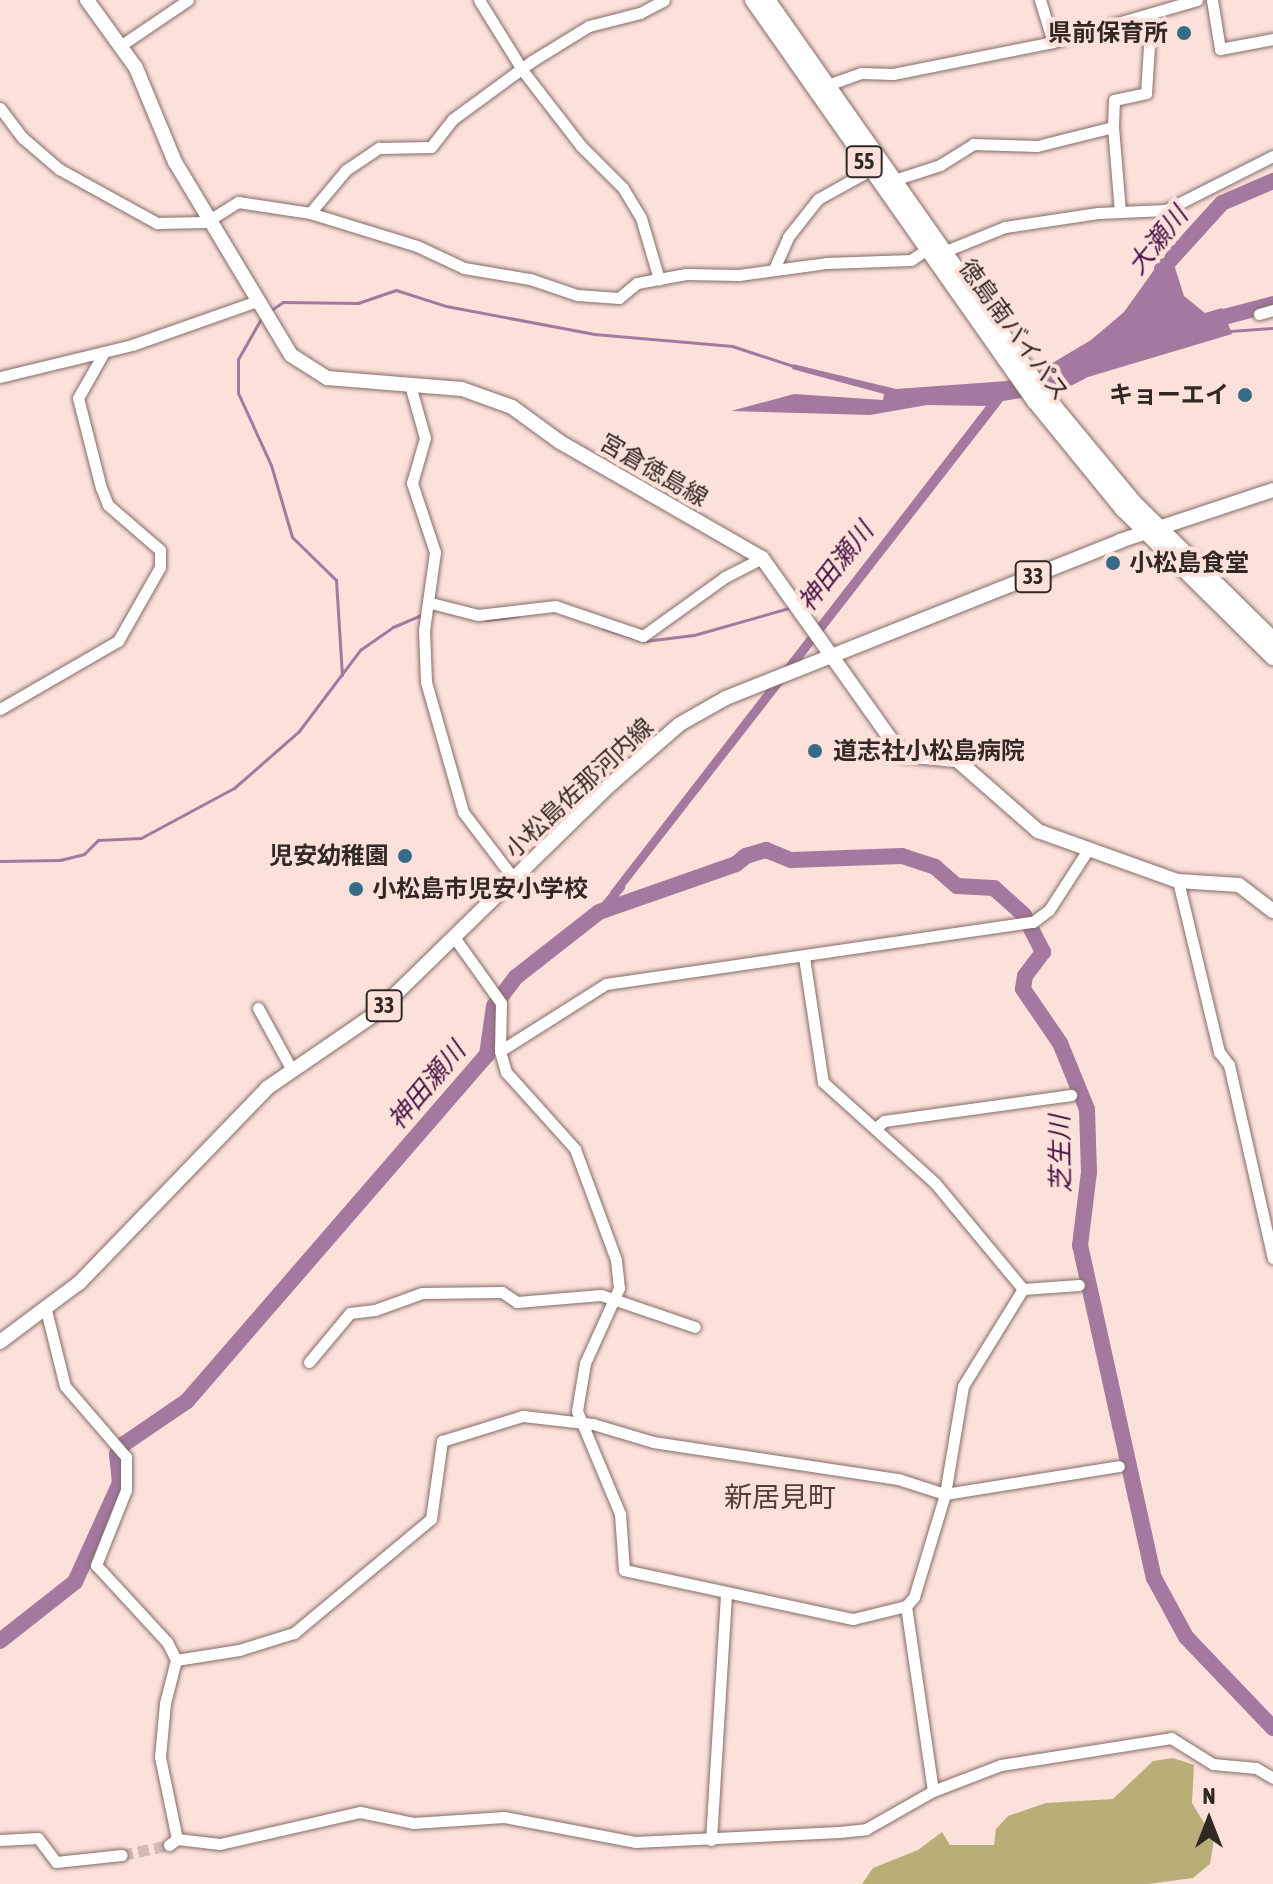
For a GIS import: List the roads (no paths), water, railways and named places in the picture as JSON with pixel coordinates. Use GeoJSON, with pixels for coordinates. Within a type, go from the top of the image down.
{"type":"FeatureCollection","features":[{"type":"Feature","properties":{"kind":"highway","name":"徳島南バイパス"},"geometry":{"type":"LineString","coordinates":[[753,0],[943,252],[984,322]]}},
{"type":"Feature","properties":{"kind":"highway","name":"徳島南バイパス"},"geometry":{"type":"LineString","coordinates":[[767,0],[870,170],[888,182],[926,250],[1041,400],[1154,531],[1273,657]]}},
{"type":"Feature","properties":{"kind":"highway","name":"徳島南バイパス"},"geometry":{"type":"LineString","coordinates":[[1154,531],[1273,640]]}},
{"type":"Feature","properties":{"kind":"main road","name":"宮倉徳島線"},"geometry":{"type":"LineString","coordinates":[[87,0],[144,84],[175,162],[215,220],[279,342],[313,371],[346,381],[462,389],[499,399],[560,442],[762,558],[902,755],[957,760],[1038,831],[1178,881],[1239,885],[1273,911]]}},
{"type":"Feature","properties":{"kind":"main road","name":"小松島佐那河内線"},"geometry":{"type":"LineString","coordinates":[[0,1342],[46,1310],[125,1239],[223,1130],[292,1070],[375,1014],[680,724],[773,680],[1154,531],[1273,490]]}},
{"type":"Feature","properties":{"kind":"street"},"geometry":{"type":"LineString","coordinates":[[120,46],[188,0]]}},
{"type":"Feature","properties":{"kind":"street"},"geometry":{"type":"LineString","coordinates":[[479,0],[523,71],[581,146],[623,188],[641,218],[659,279]]}},
{"type":"Feature","properties":{"kind":"street"},"geometry":{"type":"LineString","coordinates":[[310,213],[346,170],[379,148],[431,147],[453,119],[589,26],[640,13],[664,0]]}},
{"type":"Feature","properties":{"kind":"street"},"geometry":{"type":"LineString","coordinates":[[1040,0],[1053,42]]}},
{"type":"Feature","properties":{"kind":"street"},"geometry":{"type":"LineString","coordinates":[[821,88],[861,73],[893,74],[1053,42],[1197,0]]}},
{"type":"Feature","properties":{"kind":"street"},"geometry":{"type":"LineString","coordinates":[[1212,0],[1220,49],[1273,39]]}},
{"type":"Feature","properties":{"kind":"street"},"geometry":{"type":"LineString","coordinates":[[1120,212],[1113,127],[1114,100],[1146,93],[1151,15]]}},
{"type":"Feature","properties":{"kind":"street"},"geometry":{"type":"LineString","coordinates":[[0,108],[23,138],[59,169],[120,207],[167,225],[215,220],[238,202],[310,213],[417,246],[464,268],[530,279],[577,295],[619,298],[637,283],[659,279],[911,260],[926,250]]}},
{"type":"Feature","properties":{"kind":"street"},"geometry":{"type":"LineString","coordinates":[[888,182],[940,165],[973,144],[1037,146],[1113,127]]}},
{"type":"Feature","properties":{"kind":"street"},"geometry":{"type":"LineString","coordinates":[[943,252],[1005,227],[1120,212],[1166,210],[1273,156]]}},
{"type":"Feature","properties":{"kind":"street"},"geometry":{"type":"LineString","coordinates":[[774,269],[788,237],[818,199],[870,170]]}},
{"type":"Feature","properties":{"kind":"street"},"geometry":{"type":"LineString","coordinates":[[0,377],[103,354],[257,301]]}},
{"type":"Feature","properties":{"kind":"street"},"geometry":{"type":"LineString","coordinates":[[1259,314],[1273,310]]}},
{"type":"Feature","properties":{"kind":"street"},"geometry":{"type":"LineString","coordinates":[[0,709],[118,641],[160,567],[160,550],[108,505],[101,488],[78,398],[103,354]]}},
{"type":"Feature","properties":{"kind":"street"},"geometry":{"type":"LineString","coordinates":[[410,385],[425,438],[412,483],[435,552],[424,668],[463,812],[514,879]]}},
{"type":"Feature","properties":{"kind":"street"},"geometry":{"type":"LineString","coordinates":[[431,603],[478,615],[555,606],[643,636],[660,629],[725,577],[762,558]]}},
{"type":"Feature","properties":{"kind":"street"},"geometry":{"type":"LineString","coordinates":[[500,1051],[606,984],[1029,924],[1049,910],[1089,848]]}},
{"type":"Feature","properties":{"kind":"street"},"geometry":{"type":"LineString","coordinates":[[1178,881],[1219,1052],[1229,1065],[1273,1258]]}},
{"type":"Feature","properties":{"kind":"street"},"geometry":{"type":"LineString","coordinates":[[454,937],[497,996],[500,1051],[506,1072],[519,1089],[547,1112],[575,1149],[616,1260],[619,1288],[585,1363],[579,1423],[620,1514],[624,1570],[853,1619],[906,1606],[914,1597],[945,1494],[963,1386],[1023,1289]]}},
{"type":"Feature","properties":{"kind":"street"},"geometry":{"type":"LineString","coordinates":[[804,957],[823,1082],[877,1127],[935,1183],[1023,1289]]}},
{"type":"Feature","properties":{"kind":"street"},"geometry":{"type":"LineString","coordinates":[[258,1008],[292,1070]]}},
{"type":"Feature","properties":{"kind":"street"},"geometry":{"type":"LineString","coordinates":[[877,1127],[884,1121],[1071,1095]]}},
{"type":"Feature","properties":{"kind":"street"},"geometry":{"type":"LineString","coordinates":[[1023,1289],[1079,1285]]}},
{"type":"Feature","properties":{"kind":"street"},"geometry":{"type":"LineString","coordinates":[[309,1362],[350,1313],[375,1310],[422,1293],[502,1292],[517,1302],[570,1295],[614,1299],[695,1327]]}},
{"type":"Feature","properties":{"kind":"street"},"geometry":{"type":"LineString","coordinates":[[46,1310],[65,1386],[120,1450],[126,1490],[96,1565],[167,1642],[176,1660],[160,1757],[173,1842],[220,1844],[360,1812],[413,1823],[504,1817],[635,1842],[866,1829],[933,1791],[1017,1761],[1171,1738],[1213,1764],[1256,1768],[1273,1778]]}},
{"type":"Feature","properties":{"kind":"street"},"geometry":{"type":"LineString","coordinates":[[176,1660],[239,1650],[294,1633],[349,1591],[431,1519],[442,1441],[523,1416],[579,1423],[653,1442],[898,1479],[945,1494],[1119,1466]]}},
{"type":"Feature","properties":{"kind":"street"},"geometry":{"type":"LineString","coordinates":[[711,1840],[726,1592]]}},
{"type":"Feature","properties":{"kind":"street"},"geometry":{"type":"LineString","coordinates":[[906,1606],[933,1791]]}},
{"type":"Feature","properties":{"kind":"street"},"geometry":{"type":"LineString","coordinates":[[0,1840],[38,1838],[56,1862],[122,1855]]}},
{"type":"Feature","properties":{"kind":"waterway","name":"大瀬川"},"geometry":{"type":"LineString","coordinates":[[1162,269],[1222,203],[1273,181]]}},
{"type":"Feature","properties":{"kind":"waterway","name":"神田瀬川"},"geometry":{"type":"LineString","coordinates":[[271,310],[283,302],[358,303],[396,290],[446,306],[594,334],[732,346],[796,367]]}},
{"type":"Feature","properties":{"kind":"waterway","name":"神田瀬川"},"geometry":{"type":"LineString","coordinates":[[1205,322],[1273,304]]}},
{"type":"Feature","properties":{"kind":"waterway","name":"神田瀬川"},"geometry":{"type":"LineString","coordinates":[[262,317],[238,359],[238,393],[271,465],[292,537],[336,580],[342,675]]}},
{"type":"Feature","properties":{"kind":"waterway"},"geometry":{"type":"LineString","coordinates":[[1230,331],[1273,328]]}},
{"type":"Feature","properties":{"kind":"waterway"},"geometry":{"type":"LineString","coordinates":[[602,628],[645,641],[694,635],[792,607]]}},
{"type":"Feature","properties":{"kind":"waterway"},"geometry":{"type":"LineString","coordinates":[[0,861],[60,860],[84,854],[98,840],[141,838],[234,788],[299,731],[360,650],[393,627],[424,614]]}},
{"type":"Feature","properties":{"kind":"waterway"},"geometry":{"type":"LineString","coordinates":[[486,620],[518,616]]}},
{"type":"Feature","properties":{"kind":"waterway","name":"芝生川"},"geometry":{"type":"LineString","coordinates":[[0,1641],[75,1582],[120,1483],[117,1454],[124,1444],[187,1401],[487,1055],[494,1006],[516,977],[599,912],[736,864],[746,856],[766,850],[791,860],[902,856],[935,867],[957,886],[994,888],[1024,915],[1043,952],[1025,976],[1023,989],[1060,1043],[1087,1109],[1089,1172],[1080,1245],[1154,1578],[1186,1637],[1273,1728]]}},
{"type":"Feature","properties":{"kind":"waterway","name":"神田瀬川"},"geometry":{"type":"LineString","coordinates":[[599,912],[620,887]]}},
{"type":"Feature","properties":{"kind":"tunnel"},"geometry":{"type":"LineString","coordinates":[[122,1855],[169,1845]]}},
{"type":"Feature","properties":{"kind":"place","name":"県前保育所"},"geometry":{"type":"Point","coordinates":[1184,33]}},
{"type":"Feature","properties":{"kind":"place","name":"キョーエイ"},"geometry":{"type":"Point","coordinates":[1245,395]}},
{"type":"Feature","properties":{"kind":"place","name":"小松島食堂"},"geometry":{"type":"Point","coordinates":[1113,563]}},
{"type":"Feature","properties":{"kind":"place","name":"道志社小松島病院"},"geometry":{"type":"Point","coordinates":[815,751]}},
{"type":"Feature","properties":{"kind":"place","name":"児安幼稚園"},"geometry":{"type":"Point","coordinates":[405,856]}},
{"type":"Feature","properties":{"kind":"place","name":"小松島市児安小学校"},"geometry":{"type":"Point","coordinates":[356,889]}},
{"type":"Feature","properties":{"kind":"district","name":"新居見町"},"geometry":{"type":"Point","coordinates":[780,1497]}}]}
